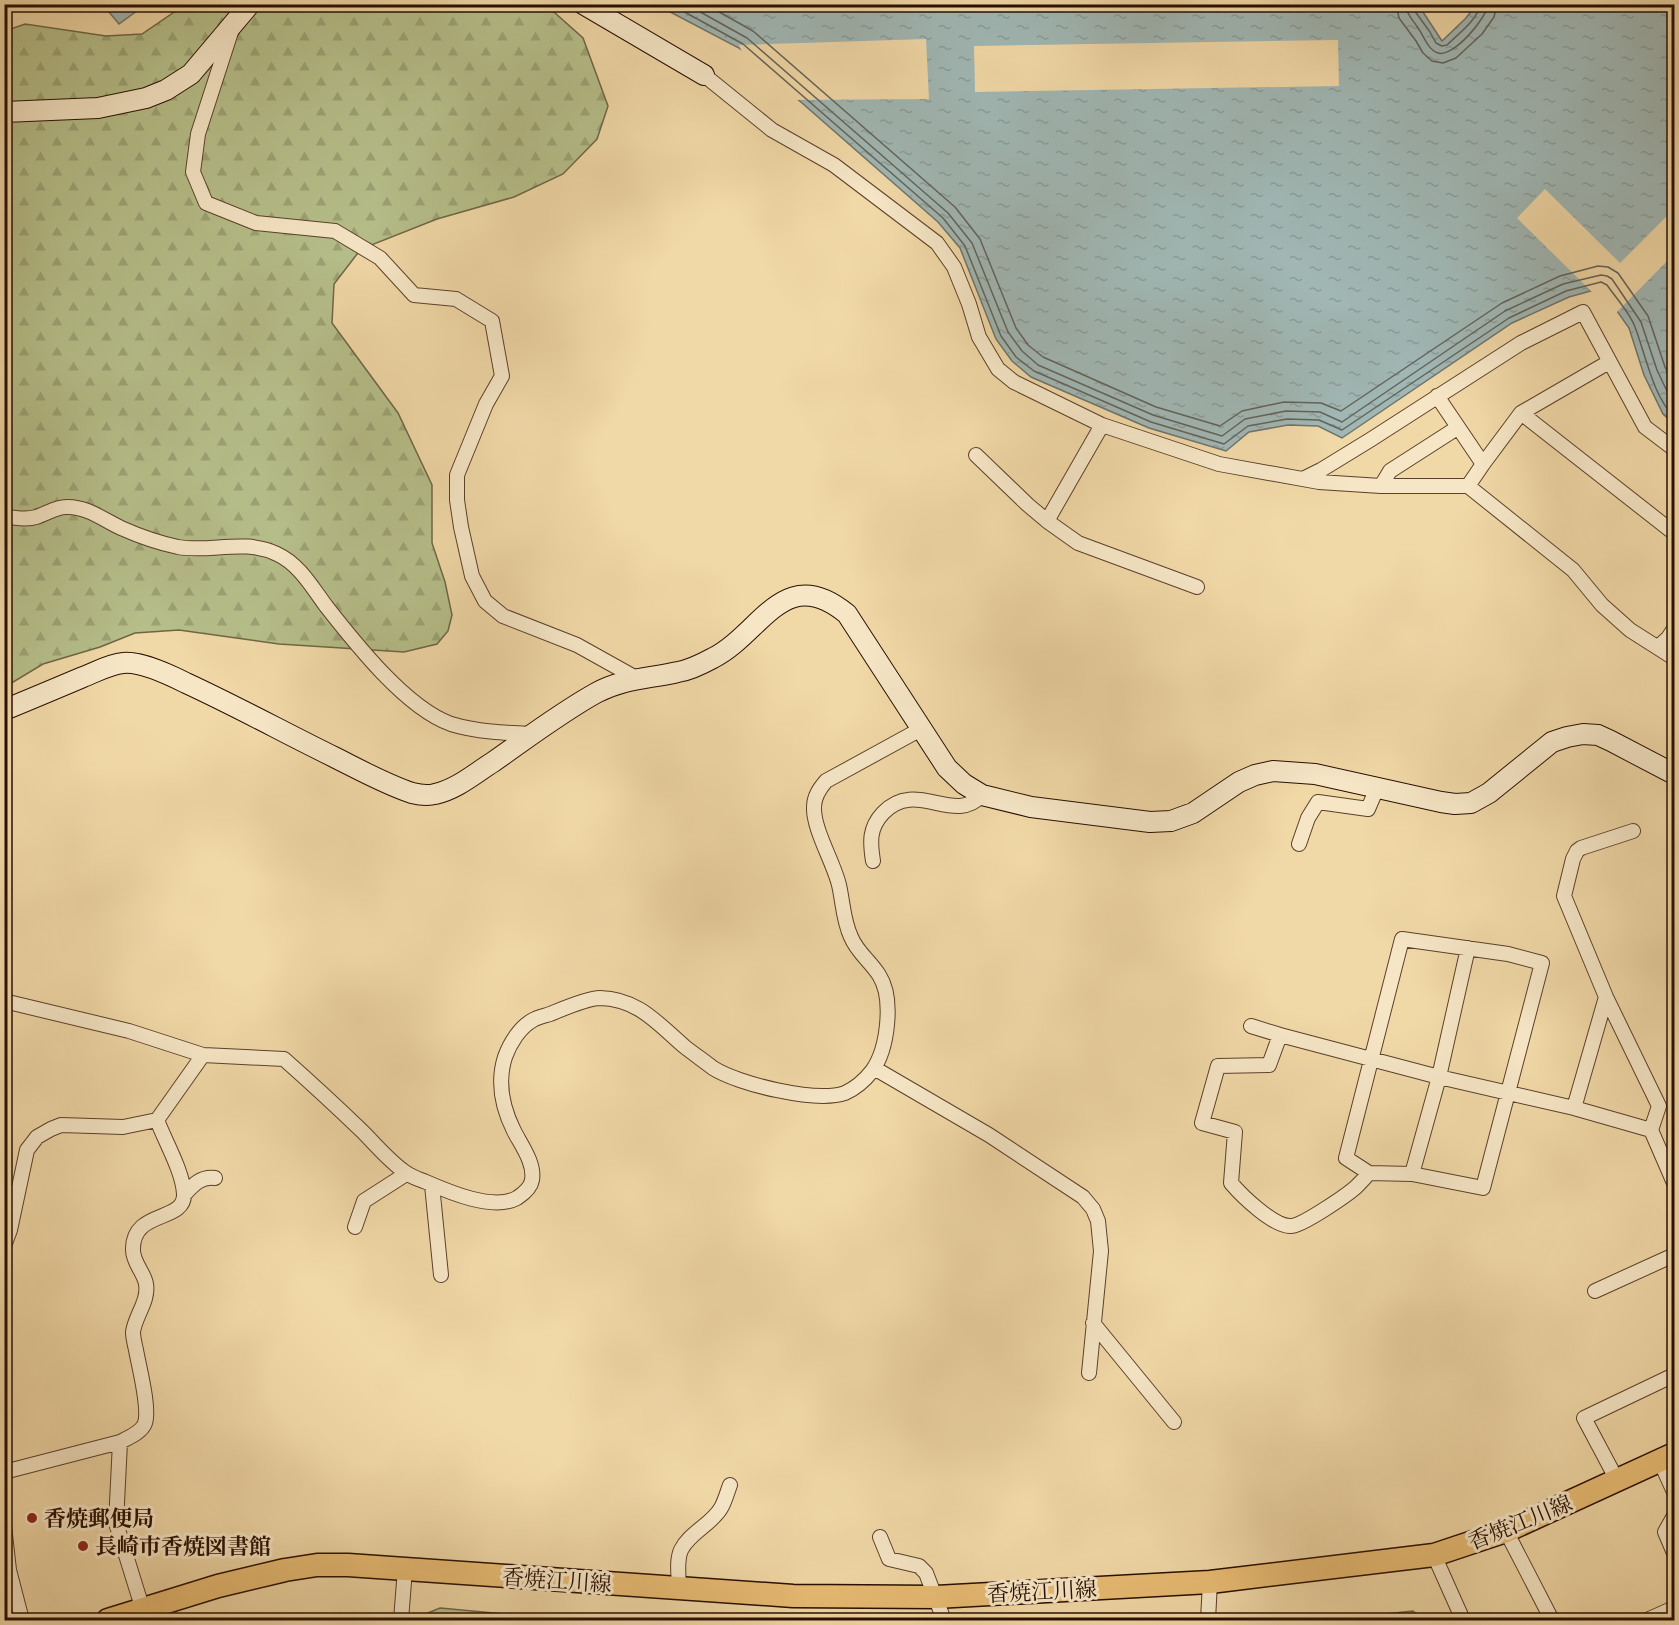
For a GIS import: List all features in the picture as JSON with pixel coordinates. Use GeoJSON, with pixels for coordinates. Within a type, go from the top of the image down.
{"type":"FeatureCollection","features":[{"type":"Feature","properties":{"kind":"main road","name":"香焼江川線"},"geometry":{"type":"LineString","coordinates":[[108,1620],[218,1586],[317,1565],[348,1565],[793,1596],[936,1597],[1210,1582],[1434,1555],[1506,1531],[1667,1458]]}},
{"type":"Feature","properties":{"kind":"street"},"geometry":{"type":"LineString","coordinates":[[4,112],[98,108],[146,98],[166,90],[191,74],[250,4]]}},
{"type":"Feature","properties":{"kind":"street"},"geometry":{"type":"LineString","coordinates":[[583,4],[704,75],[772,130],[834,165],[937,243],[954,267],[979,337],[998,369],[1014,382],[1102,424],[1219,464],[1319,482],[1381,486],[1468,486],[1573,570],[1602,605],[1630,630],[1674,658]]}},
{"type":"Feature","properties":{"kind":"street"},"geometry":{"type":"LineString","coordinates":[[233,25],[198,134],[193,172],[206,203],[256,223],[335,231],[380,258],[414,295],[456,299],[492,321],[502,376],[486,404],[457,475],[457,500],[461,527],[472,576],[485,601],[503,616],[577,645],[638,679]]}},
{"type":"Feature","properties":{"kind":"street"},"geometry":{"type":"LineString","coordinates":[[1303,479],[1322,470],[1521,343],[1583,312],[1645,427],[1674,449]]}},
{"type":"Feature","properties":{"kind":"street"},"geometry":{"type":"LineString","coordinates":[[1468,486],[1521,413],[1609,362]]}},
{"type":"Feature","properties":{"kind":"street"},"geometry":{"type":"LineString","coordinates":[[1437,396],[1483,464]]}},
{"type":"Feature","properties":{"kind":"street"},"geometry":{"type":"LineString","coordinates":[[1521,413],[1674,533]]}},
{"type":"Feature","properties":{"kind":"street"},"geometry":{"type":"LineString","coordinates":[[1047,521],[1102,424]]}},
{"type":"Feature","properties":{"kind":"street"},"geometry":{"type":"LineString","coordinates":[[1381,486],[1390,471],[1457,428]]}},
{"type":"Feature","properties":{"kind":"street"},"geometry":{"type":"LineString","coordinates":[[976,455],[1028,505],[1078,543],[1197,586]]}},
{"type":"Feature","properties":{"kind":"street"},"geometry":{"type":"LineString","coordinates":[[4,516],[35,518],[66,507],[77,508],[123,529],[178,547],[240,545],[274,552],[288,560],[303,574],[359,647],[416,704],[449,723],[465,728],[532,734]]}},
{"type":"Feature","properties":{"kind":"street"},"geometry":{"type":"LineString","coordinates":[[4,710],[104,668],[124,662],[137,664],[203,690],[368,774],[414,794],[434,795],[455,787],[595,693],[619,682],[679,672],[716,657],[734,645],[770,610],[794,596],[803,594],[836,605],[847,614],[947,768],[964,784],[982,795],[1031,807],[1150,822],[1171,821],[1192,813],[1239,782],[1254,775],[1274,771],[1315,774],[1442,802],[1471,803],[1489,793],[1551,742],[1583,734],[1605,738],[1674,774]]}},
{"type":"Feature","properties":{"kind":"street"},"geometry":{"type":"LineString","coordinates":[[1658,647],[1674,629]]}},
{"type":"Feature","properties":{"kind":"street"},"geometry":{"type":"LineString","coordinates":[[4,1002],[129,1031],[203,1055],[284,1059],[406,1174],[450,1192],[478,1200],[507,1201],[518,1197],[529,1188],[532,1177],[527,1154],[512,1128],[501,1091],[500,1072],[506,1053],[520,1031],[532,1020],[597,998],[627,1001],[657,1021],[685,1047],[716,1070],[743,1082],[795,1094],[829,1096],[845,1093],[862,1083],[874,1068],[881,1054],[887,1032],[886,993],[879,975],[859,952],[846,925],[839,883],[820,832],[813,809],[814,802],[820,787],[826,781],[921,729]]}},
{"type":"Feature","properties":{"kind":"street"},"geometry":{"type":"LineString","coordinates":[[1299,844],[1308,818],[1318,802],[1368,809],[1377,788]]}},
{"type":"Feature","properties":{"kind":"street"},"geometry":{"type":"LineString","coordinates":[[873,861],[870,843],[872,831],[880,816],[894,804],[912,799],[967,806],[975,803],[982,795]]}},
{"type":"Feature","properties":{"kind":"street"},"geometry":{"type":"LineString","coordinates":[[1633,831],[1577,851],[1564,896],[1606,997],[1659,1106],[1652,1130],[1674,1184]]}},
{"type":"Feature","properties":{"kind":"street"},"geometry":{"type":"LineString","coordinates":[[1402,939],[1468,948],[1508,954],[1542,963],[1484,1188],[1412,1174],[1369,1173],[1346,1158],[1402,939]]}},
{"type":"Feature","properties":{"kind":"street"},"geometry":{"type":"LineString","coordinates":[[1412,1174],[1439,1077],[1468,948]]}},
{"type":"Feature","properties":{"kind":"street"},"geometry":{"type":"LineString","coordinates":[[1575,1108],[1606,997]]}},
{"type":"Feature","properties":{"kind":"street"},"geometry":{"type":"LineString","coordinates":[[1251,1026],[1439,1077],[1575,1108],[1652,1130]]}},
{"type":"Feature","properties":{"kind":"street"},"geometry":{"type":"LineString","coordinates":[[1280,1035],[1269,1065],[1218,1066],[1202,1123],[1235,1132],[1231,1183],[1278,1223],[1292,1227],[1303,1223],[1341,1198],[1369,1173]]}},
{"type":"Feature","properties":{"kind":"street"},"geometry":{"type":"LineString","coordinates":[[4,1246],[10,1230],[27,1150],[37,1137],[61,1125],[123,1127],[157,1120],[203,1055]]}},
{"type":"Feature","properties":{"kind":"street"},"geometry":{"type":"LineString","coordinates":[[874,1068],[989,1135],[1083,1197],[1093,1209],[1098,1221],[1101,1251],[1089,1373]]}},
{"type":"Feature","properties":{"kind":"street"},"geometry":{"type":"LineString","coordinates":[[157,1120],[180,1174],[184,1195]]}},
{"type":"Feature","properties":{"kind":"street"},"geometry":{"type":"LineString","coordinates":[[355,1227],[364,1201],[406,1174]]}},
{"type":"Feature","properties":{"kind":"street"},"geometry":{"type":"LineString","coordinates":[[4,1472],[120,1442],[135,1434],[145,1424],[146,1408],[133,1334],[142,1310],[146,1283],[135,1261],[133,1251],[135,1234],[147,1222],[171,1213],[181,1203],[184,1195],[201,1180],[207,1177],[215,1178]]}},
{"type":"Feature","properties":{"kind":"street"},"geometry":{"type":"LineString","coordinates":[[432,1185],[441,1275]]}},
{"type":"Feature","properties":{"kind":"street"},"geometry":{"type":"LineString","coordinates":[[1595,1291],[1674,1255]]}},
{"type":"Feature","properties":{"kind":"street"},"geometry":{"type":"LineString","coordinates":[[1093,1323],[1174,1422]]}},
{"type":"Feature","properties":{"kind":"street"},"geometry":{"type":"LineString","coordinates":[[1617,1480],[1584,1418],[1674,1375]]}},
{"type":"Feature","properties":{"kind":"street"},"geometry":{"type":"LineString","coordinates":[[120,1442],[116,1523],[143,1610]]}},
{"type":"Feature","properties":{"kind":"street"},"geometry":{"type":"LineString","coordinates":[[1667,1458],[1674,1492]]}},
{"type":"Feature","properties":{"kind":"street"},"geometry":{"type":"LineString","coordinates":[[679,1589],[681,1550],[691,1536],[721,1509],[730,1485]]}},
{"type":"Feature","properties":{"kind":"street"},"geometry":{"type":"LineString","coordinates":[[1674,1516],[1665,1532],[1674,1553]]}},
{"type":"Feature","properties":{"kind":"street"},"geometry":{"type":"LineString","coordinates":[[4,1526],[9,1570],[22,1620]]}},
{"type":"Feature","properties":{"kind":"street"},"geometry":{"type":"LineString","coordinates":[[1506,1531],[1552,1620]]}},
{"type":"Feature","properties":{"kind":"street"},"geometry":{"type":"LineString","coordinates":[[880,1537],[889,1559],[919,1566],[926,1573],[944,1620]]}},
{"type":"Feature","properties":{"kind":"street"},"geometry":{"type":"LineString","coordinates":[[1434,1555],[1463,1620]]}},
{"type":"Feature","properties":{"kind":"street"},"geometry":{"type":"LineString","coordinates":[[401,1620],[405,1569]]}},
{"type":"Feature","properties":{"kind":"street"},"geometry":{"type":"LineString","coordinates":[[1206,1618],[1210,1582]]}},
{"type":"Feature","properties":{"kind":"street"},"geometry":{"type":"LineString","coordinates":[[1647,1620],[1674,1608]]}},
{"type":"Feature","properties":{"kind":"green space"},"geometry":{"type":"Polygon","coordinates":[[[186,4],[546,5],[583,38],[608,106],[597,139],[563,174],[514,197],[437,219],[361,249],[334,284],[332,323],[398,413],[432,485],[432,543],[445,582],[452,615],[448,631],[437,644],[404,652],[279,644],[179,630],[135,633],[100,647],[43,664],[5,687],[5,31],[25,24],[106,36],[142,34],[186,4]]]}},
{"type":"Feature","properties":{"kind":"green space"},"geometry":{"type":"Polygon","coordinates":[[[440,1608],[569,1620],[424,1620],[425,1614],[440,1608]]]}},
{"type":"Feature","properties":{"kind":"green space"},"geometry":{"type":"Polygon","coordinates":[[[1413,1611],[1425,1620],[1326,1620],[1413,1611]]]}},
{"type":"Feature","properties":{"kind":"water"},"geometry":{"type":"Polygon","coordinates":[[[1417,4],[1442,41],[1476,5],[1674,5],[1674,424],[1663,414],[1644,375],[1629,328],[1601,288],[1569,297],[1512,323],[1342,438],[1318,426],[1288,425],[1249,432],[1226,451],[1149,428],[1031,377],[1012,361],[996,339],[960,248],[938,222],[739,48],[657,5],[1417,4]]]}},
{"type":"Feature","properties":{"kind":"water"},"geometry":{"type":"Polygon","coordinates":[[[103,5],[145,5],[119,24],[103,5]]]}},
{"type":"Feature","properties":{"kind":"pier"},"geometry":{"type":"Polygon","coordinates":[[[926,39],[929,99],[793,100],[743,55],[739,45],[926,39]]]}},
{"type":"Feature","properties":{"kind":"pier"},"geometry":{"type":"Polygon","coordinates":[[[1338,40],[1339,86],[975,92],[974,46],[1338,40]]]}},
{"type":"Feature","properties":{"kind":"pier"},"geometry":{"type":"Polygon","coordinates":[[[1545,189],[1620,263],[1674,209],[1674,254],[1616,313],[1600,291],[1590,294],[1592,292],[1517,218],[1545,189]]]}},
{"type":"Feature","properties":{"kind":"place","name":"香焼郵便局"},"geometry":{"type":"Point","coordinates":[32,1518]}},
{"type":"Feature","properties":{"kind":"place","name":"長崎市香焼図書館"},"geometry":{"type":"Point","coordinates":[83,1546]}}]}
